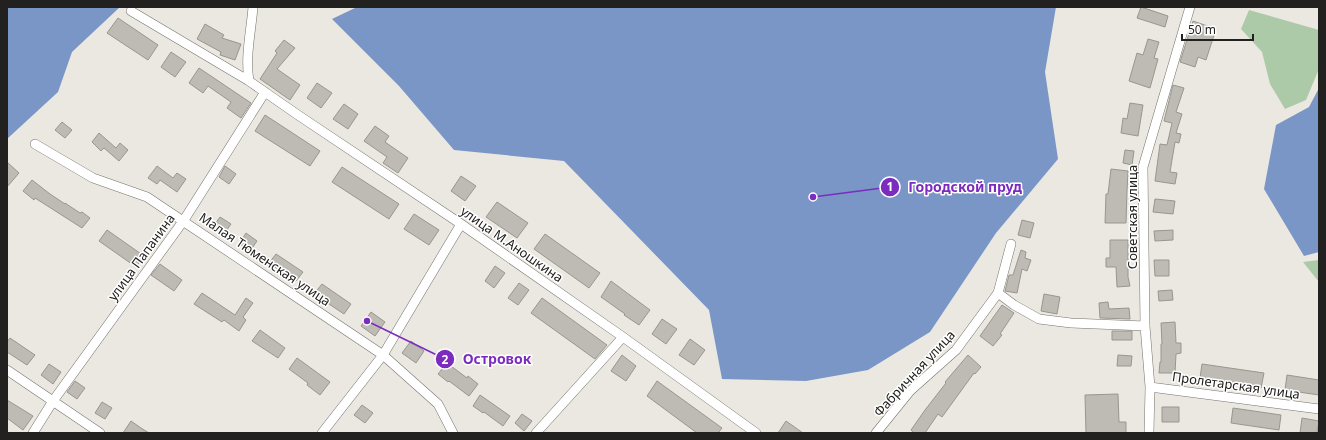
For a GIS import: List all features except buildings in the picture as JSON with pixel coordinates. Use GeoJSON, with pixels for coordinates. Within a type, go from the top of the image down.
{"type":"FeatureCollection","features":[{"type":"Feature","properties":{"kind":"street"},"geometry":{"type":"LineString","coordinates":[[249,81],[247,69],[248,50],[253,7]]}},
{"type":"Feature","properties":{"kind":"street","name":"Советская улица"},"geometry":{"type":"LineString","coordinates":[[1149,433],[1150,387],[1145,326],[1143,167],[1190,7]]}},
{"type":"Feature","properties":{"kind":"street","name":"улица М.Аношкина"},"geometry":{"type":"LineString","coordinates":[[130,11],[249,81],[304,120],[461,224],[623,337],[756,433]]}},
{"type":"Feature","properties":{"kind":"street","name":"улица Папанина"},"geometry":{"type":"LineString","coordinates":[[33,433],[53,401],[184,220],[265,92]]}},
{"type":"Feature","properties":{"kind":"street","name":"Малая Тюменская улица"},"geometry":{"type":"LineString","coordinates":[[35,144],[93,178],[147,196],[383,355],[438,404],[453,433]]}},
{"type":"Feature","properties":{"kind":"street"},"geometry":{"type":"LineString","coordinates":[[322,433],[383,355],[461,224]]}},
{"type":"Feature","properties":{"kind":"street","name":"Фабричная улица"},"geometry":{"type":"LineString","coordinates":[[876,433],[910,392],[956,350],[998,293],[1011,244]]}},
{"type":"Feature","properties":{"kind":"street"},"geometry":{"type":"LineString","coordinates":[[998,293],[1014,305],[1039,319],[1071,323],[1145,326]]}},
{"type":"Feature","properties":{"kind":"street"},"geometry":{"type":"LineString","coordinates":[[536,433],[623,337]]}},
{"type":"Feature","properties":{"kind":"street"},"geometry":{"type":"LineString","coordinates":[[7,370],[100,433]]}},
{"type":"Feature","properties":{"kind":"street","name":"Пролетарская улица"},"geometry":{"type":"LineString","coordinates":[[1150,387],[1319,409]]}},
{"type":"Feature","properties":{"kind":"green space"},"geometry":{"type":"Polygon","coordinates":[[[1249,10],[1319,30],[1319,69],[1306,100],[1285,109],[1270,84],[1262,52],[1241,29],[1249,10]]]}},
{"type":"Feature","properties":{"kind":"green space"},"geometry":{"type":"Polygon","coordinates":[[[1319,260],[1319,282],[1303,262],[1319,260]]]}},
{"type":"Feature","properties":{"kind":"water"},"geometry":{"type":"Polygon","coordinates":[[[7,7],[120,7],[72,52],[58,92],[7,139],[7,7]]]}},
{"type":"Feature","properties":{"kind":"water"},"geometry":{"type":"Polygon","coordinates":[[[357,7],[1056,7],[1045,72],[1058,159],[996,233],[930,332],[868,370],[806,381],[722,379],[709,310],[564,161],[454,150],[399,86],[332,19],[357,7]]]}},
{"type":"Feature","properties":{"kind":"water"},"geometry":{"type":"Polygon","coordinates":[[[1319,88],[1319,252],[1304,256],[1264,189],[1276,125],[1309,107],[1319,88]]]}},
{"type":"Feature","properties":{"kind":"place","name":"Городской пруд"},"geometry":{"type":"Point","coordinates":[813,197]}},
{"type":"Feature","properties":{"kind":"place","name":"Островок"},"geometry":{"type":"Point","coordinates":[367,321]}}]}
